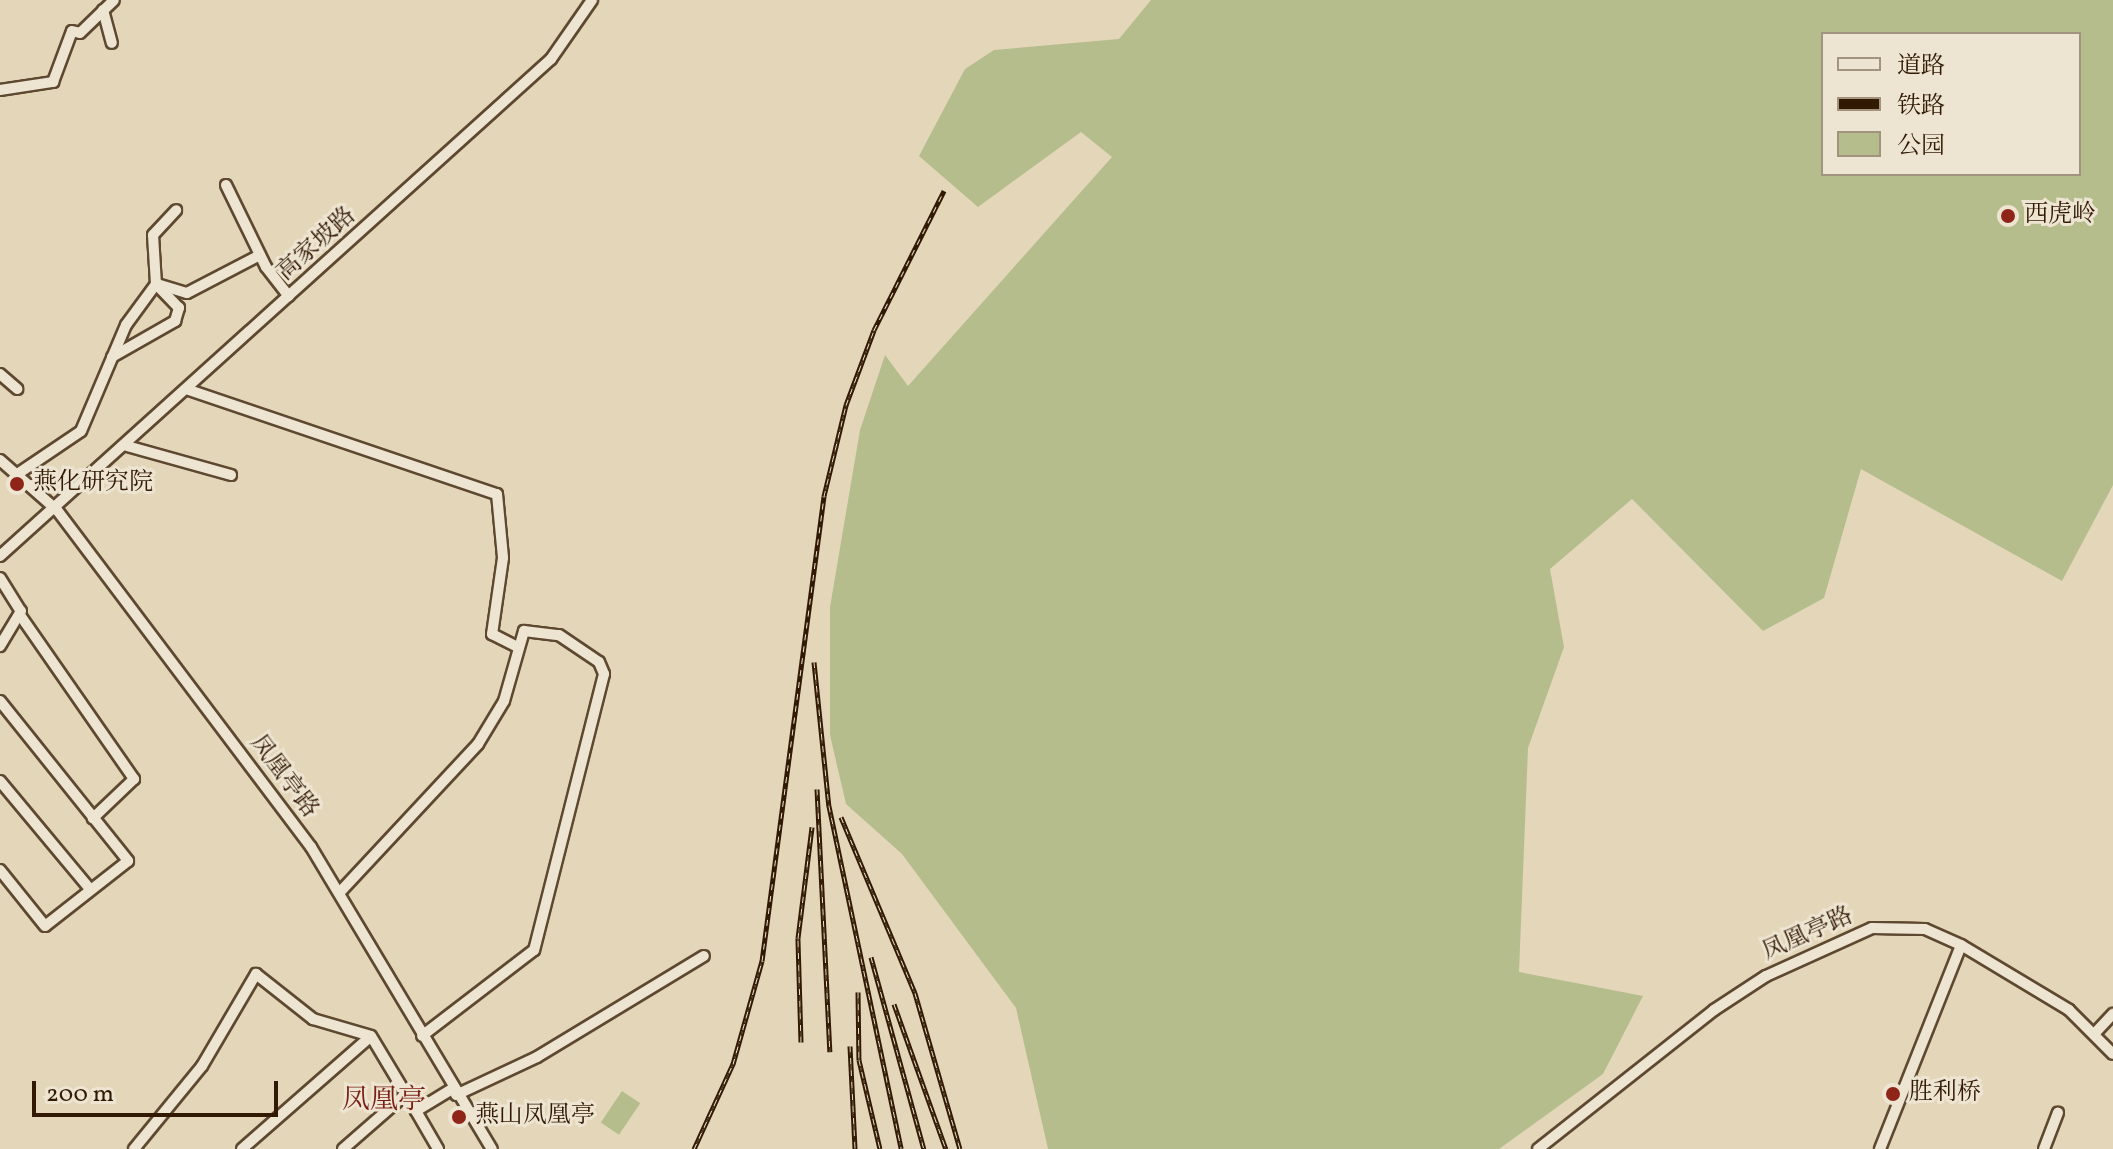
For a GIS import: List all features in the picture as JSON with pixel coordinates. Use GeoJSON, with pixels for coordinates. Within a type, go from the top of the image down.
{"type":"FeatureCollection","features":[{"type":"Feature","properties":{"kind":"street"},"geometry":{"type":"LineString","coordinates":[[0,90],[53,82],[72,31],[80,33],[114,0]]}},
{"type":"Feature","properties":{"kind":"street","name":"高家坡路"},"geometry":{"type":"LineString","coordinates":[[0,556],[57,510],[551,59],[592,0]]}},
{"type":"Feature","properties":{"kind":"street"},"geometry":{"type":"LineString","coordinates":[[103,10],[112,43]]}},
{"type":"Feature","properties":{"kind":"street"},"geometry":{"type":"LineString","coordinates":[[226,185],[260,255],[289,296]]}},
{"type":"Feature","properties":{"kind":"street"},"geometry":{"type":"LineString","coordinates":[[16,475],[81,431],[112,357],[156,284],[153,235],[176,210]]}},
{"type":"Feature","properties":{"kind":"street"},"geometry":{"type":"LineString","coordinates":[[156,284],[187,293],[260,255]]}},
{"type":"Feature","properties":{"kind":"street"},"geometry":{"type":"LineString","coordinates":[[112,357],[175,321],[179,308],[156,284]]}},
{"type":"Feature","properties":{"kind":"street"},"geometry":{"type":"LineString","coordinates":[[0,374],[17,389]]}},
{"type":"Feature","properties":{"kind":"street"},"geometry":{"type":"LineString","coordinates":[[189,390],[489,488],[503,525],[492,634],[518,647]]}},
{"type":"Feature","properties":{"kind":"street"},"geometry":{"type":"LineString","coordinates":[[127,446],[231,475]]}},
{"type":"Feature","properties":{"kind":"street","name":"凤凰亭路"},"geometry":{"type":"LineString","coordinates":[[0,460],[57,510],[341,891],[454,1092],[492,1149]]}},
{"type":"Feature","properties":{"kind":"street"},"geometry":{"type":"LineString","coordinates":[[0,578],[20,615],[134,779],[93,818]]}},
{"type":"Feature","properties":{"kind":"street"},"geometry":{"type":"LineString","coordinates":[[0,646],[20,615]]}},
{"type":"Feature","properties":{"kind":"street"},"geometry":{"type":"LineString","coordinates":[[341,891],[478,744],[504,701],[524,631],[540,629],[576,644],[603,667],[550,904],[525,964],[422,1036]]}},
{"type":"Feature","properties":{"kind":"street"},"geometry":{"type":"LineString","coordinates":[[0,701],[128,861],[45,926],[0,870]]}},
{"type":"Feature","properties":{"kind":"street"},"geometry":{"type":"LineString","coordinates":[[0,781],[90,889]]}},
{"type":"Feature","properties":{"kind":"street","name":"凤凰亭路"},"geometry":{"type":"LineString","coordinates":[[1538,1149],[1714,1010],[1808,954],[1890,927],[1925,929],[1961,945],[2096,1032],[2113,1054]]}},
{"type":"Feature","properties":{"kind":"street"},"geometry":{"type":"LineString","coordinates":[[1880,1149],[1961,945]]}},
{"type":"Feature","properties":{"kind":"street"},"geometry":{"type":"LineString","coordinates":[[416,1111],[537,1057],[704,956]]}},
{"type":"Feature","properties":{"kind":"street"},"geometry":{"type":"LineString","coordinates":[[134,1149],[202,1066],[256,974],[313,1019],[371,1036],[438,1149]]}},
{"type":"Feature","properties":{"kind":"street"},"geometry":{"type":"LineString","coordinates":[[2096,1032],[2113,1014]]}},
{"type":"Feature","properties":{"kind":"street"},"geometry":{"type":"LineString","coordinates":[[242,1149],[371,1036]]}},
{"type":"Feature","properties":{"kind":"street"},"geometry":{"type":"LineString","coordinates":[[343,1149],[406,1094]]}},
{"type":"Feature","properties":{"kind":"street"},"geometry":{"type":"LineString","coordinates":[[2044,1149],[2058,1113]]}},
{"type":"Feature","properties":{"kind":"green space"},"geometry":{"type":"Polygon","coordinates":[[[1151,0],[2113,0],[2113,485],[2062,581],[1861,469],[1824,598],[1763,631],[1632,499],[1550,569],[1564,647],[1528,748],[1519,972],[1643,996],[1603,1074],[1499,1149],[1048,1149],[1016,1008],[902,854],[846,804],[830,735],[830,607],[860,430],[885,355],[908,386],[1112,157],[1081,132],[978,207],[919,156],[965,69],[994,50],[1119,39],[1151,0]]]}},
{"type":"Feature","properties":{"kind":"green space"},"geometry":{"type":"Polygon","coordinates":[[[622,1091],[640,1103],[619,1135],[601,1123],[622,1091]]]}},
{"type":"Feature","properties":{"kind":"railway"},"geometry":{"type":"LineString","coordinates":[[694,1149],[733,1064],[762,961],[824,496],[846,405],[874,330],[944,191]]}},
{"type":"Feature","properties":{"kind":"railway"},"geometry":{"type":"LineString","coordinates":[[814,662],[829,806],[901,1149]]}},
{"type":"Feature","properties":{"kind":"railway"},"geometry":{"type":"LineString","coordinates":[[817,789],[830,1052]]}},
{"type":"Feature","properties":{"kind":"railway"},"geometry":{"type":"LineString","coordinates":[[841,817],[915,993],[960,1149]]}},
{"type":"Feature","properties":{"kind":"railway"},"geometry":{"type":"LineString","coordinates":[[801,1042],[798,938],[812,827]]}},
{"type":"Feature","properties":{"kind":"railway"},"geometry":{"type":"LineString","coordinates":[[871,957],[924,1149]]}},
{"type":"Feature","properties":{"kind":"railway"},"geometry":{"type":"LineString","coordinates":[[858,992],[859,1060],[880,1149]]}},
{"type":"Feature","properties":{"kind":"railway"},"geometry":{"type":"LineString","coordinates":[[894,1004],[946,1149]]}},
{"type":"Feature","properties":{"kind":"railway"},"geometry":{"type":"LineString","coordinates":[[850,1046],[855,1149]]}},
{"type":"Feature","properties":{"kind":"place","name":"西虎岭"},"geometry":{"type":"Point","coordinates":[2008,216]}},
{"type":"Feature","properties":{"kind":"place","name":"燕化研究院"},"geometry":{"type":"Point","coordinates":[17,484]}},
{"type":"Feature","properties":{"kind":"place","name":"胜利桥"},"geometry":{"type":"Point","coordinates":[1893,1094]}},
{"type":"Feature","properties":{"kind":"place","name":"燕山凤凰亭"},"geometry":{"type":"Point","coordinates":[459,1117]}},
{"type":"Feature","properties":{"kind":"district","name":"凤凰亭"},"geometry":{"type":"Point","coordinates":[384,1101]}}]}
